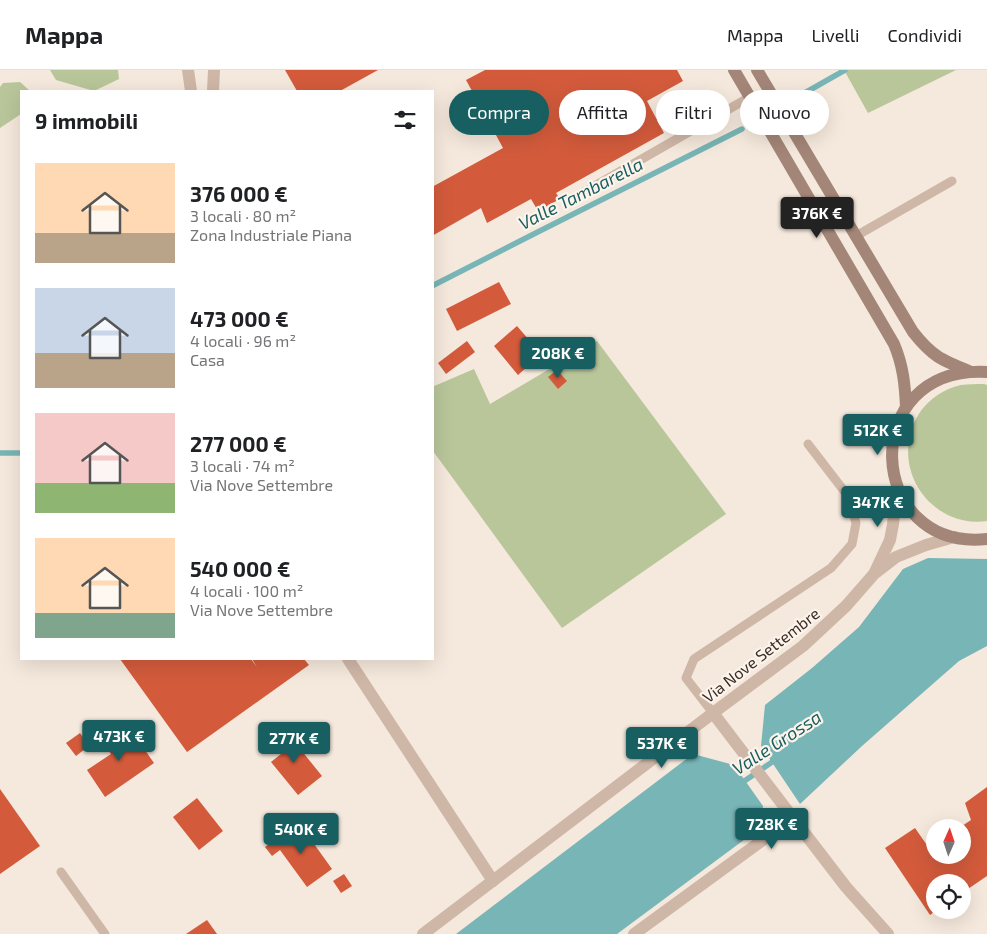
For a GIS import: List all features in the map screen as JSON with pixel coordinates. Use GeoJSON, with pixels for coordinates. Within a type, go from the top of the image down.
{"type":"FeatureCollection","features":[{"type":"Feature","properties":{"kind":"main road"},"geometry":{"type":"LineString","coordinates":[[734,70],[746,90]]}},
{"type":"Feature","properties":{"kind":"main road"},"geometry":{"type":"LineString","coordinates":[[758,70],[913,332],[924,346],[940,359],[969,371]]}},
{"type":"Feature","properties":{"kind":"main road"},"geometry":{"type":"LineString","coordinates":[[772,135],[901,358],[906,407]]}},
{"type":"Feature","properties":{"kind":"main road"},"geometry":{"type":"LineString","coordinates":[[987,372],[969,371],[945,377],[923,389],[906,407],[896,425],[892,446],[892,466],[897,487],[906,504],[919,519],[935,530],[954,537],[975,540],[987,539]]}},
{"type":"Feature","properties":{"kind":"street"},"geometry":{"type":"LineString","coordinates":[[188,70],[191,90]]}},
{"type":"Feature","properties":{"kind":"street"},"geometry":{"type":"LineString","coordinates":[[213,90],[214,70]]}},
{"type":"Feature","properties":{"kind":"street"},"geometry":{"type":"LineString","coordinates":[[874,574],[890,540],[897,487]]}},
{"type":"Feature","properties":{"kind":"street"},"geometry":{"type":"LineString","coordinates":[[874,574],[896,558],[926,545],[954,537]]}},
{"type":"Feature","properties":{"kind":"street","name":"Via Nove Settembre"},"geometry":{"type":"LineString","coordinates":[[424,934],[803,646],[846,606],[874,574]]}},
{"type":"Feature","properties":{"kind":"street"},"geometry":{"type":"LineString","coordinates":[[349,660],[494,881]]}},
{"type":"Feature","properties":{"kind":"street"},"geometry":{"type":"LineString","coordinates":[[713,713],[846,886],[888,934]]}},
{"type":"Feature","properties":{"kind":"street"},"geometry":{"type":"LineString","coordinates":[[634,934],[793,818]]}},
{"type":"Feature","properties":{"kind":"lane"},"geometry":{"type":"LineString","coordinates":[[579,195],[740,103]]}},
{"type":"Feature","properties":{"kind":"lane"},"geometry":{"type":"LineString","coordinates":[[856,236],[952,181]]}},
{"type":"Feature","properties":{"kind":"lane"},"geometry":{"type":"LineString","coordinates":[[713,713],[686,678],[694,659],[831,568],[852,544],[856,523],[848,496],[808,444]]}},
{"type":"Feature","properties":{"kind":"lane"},"geometry":{"type":"LineString","coordinates":[[61,872],[105,934]]}},
{"type":"Feature","properties":{"kind":"green space"},"geometry":{"type":"Polygon","coordinates":[[[50,70],[118,70],[119,79],[96,90],[56,80],[50,70]]]}},
{"type":"Feature","properties":{"kind":"green space"},"geometry":{"type":"Polygon","coordinates":[[[844,70],[956,70],[868,113],[844,70]]]}},
{"type":"Feature","properties":{"kind":"green space"},"geometry":{"type":"Polygon","coordinates":[[[20,82],[29,90],[20,90],[20,115],[0,128],[0,87],[3,83],[20,82]]]}},
{"type":"Feature","properties":{"kind":"green space"},"geometry":{"type":"Polygon","coordinates":[[[597,341],[726,514],[562,628],[434,452],[434,386],[474,369],[490,404],[597,341]]]}},
{"type":"Feature","properties":{"kind":"green space"},"geometry":{"type":"Polygon","coordinates":[[[961,385],[987,385],[987,521],[973,522],[950,516],[931,503],[917,486],[910,466],[908,446],[913,426],[923,408],[939,394],[961,385]]]}},
{"type":"Feature","properties":{"kind":"water"},"geometry":{"type":"Polygon","coordinates":[[[928,558],[987,559],[987,646],[959,661],[862,746],[800,804],[761,746],[765,705],[812,668],[859,627],[903,569],[928,558]]]}},
{"type":"Feature","properties":{"kind":"water"},"geometry":{"type":"Polygon","coordinates":[[[693,754],[734,765],[763,806],[760,828],[617,934],[456,934],[693,754]]]}},
{"type":"Feature","properties":{"kind":"building"},"geometry":{"type":"Polygon","coordinates":[[[285,70],[378,70],[342,90],[296,90],[285,70]]]}},
{"type":"Feature","properties":{"kind":"building"},"geometry":{"type":"Polygon","coordinates":[[[485,70],[677,70],[683,81],[667,90],[656,90],[656,96],[647,101],[656,118],[656,135],[660,135],[556,193],[560,199],[538,211],[531,199],[487,223],[481,208],[434,235],[434,186],[503,148],[496,135],[549,135],[549,90],[471,90],[466,80],[485,70]]]}},
{"type":"Feature","properties":{"kind":"building"},"geometry":{"type":"Polygon","coordinates":[[[499,282],[511,304],[457,331],[446,309],[499,282]]]}},
{"type":"Feature","properties":{"kind":"building"},"geometry":{"type":"Polygon","coordinates":[[[517,326],[536,348],[523,359],[528,366],[518,375],[494,346],[517,326]]]}},
{"type":"Feature","properties":{"kind":"building"},"geometry":{"type":"Polygon","coordinates":[[[467,341],[475,352],[446,374],[438,363],[467,341]]]}},
{"type":"Feature","properties":{"kind":"building"},"geometry":{"type":"Polygon","coordinates":[[[557,370],[567,381],[558,389],[548,377],[557,370]]]}},
{"type":"Feature","properties":{"kind":"building"},"geometry":{"type":"Polygon","coordinates":[[[121,660],[252,660],[257,667],[253,660],[305,660],[309,665],[187,752],[121,660]]]}},
{"type":"Feature","properties":{"kind":"building"},"geometry":{"type":"Polygon","coordinates":[[[116,726],[127,742],[135,736],[154,763],[105,797],[87,770],[111,754],[100,737],[116,726]]]}},
{"type":"Feature","properties":{"kind":"building"},"geometry":{"type":"Polygon","coordinates":[[[284,729],[322,776],[298,795],[271,762],[281,754],[271,740],[284,729]]]}},
{"type":"Feature","properties":{"kind":"building"},"geometry":{"type":"Polygon","coordinates":[[[80,733],[89,746],[76,756],[66,743],[80,733]]]}},
{"type":"Feature","properties":{"kind":"building"},"geometry":{"type":"Polygon","coordinates":[[[987,787],[987,876],[971,887],[971,874],[926,874],[926,909],[885,848],[915,828],[926,844],[926,864],[971,864],[971,819],[965,803],[987,787]]]}},
{"type":"Feature","properties":{"kind":"building"},"geometry":{"type":"Polygon","coordinates":[[[0,789],[40,846],[0,874],[0,789]]]}},
{"type":"Feature","properties":{"kind":"building"},"geometry":{"type":"Polygon","coordinates":[[[197,798],[223,831],[199,850],[173,817],[197,798]]]}},
{"type":"Feature","properties":{"kind":"building"},"geometry":{"type":"Polygon","coordinates":[[[299,823],[332,869],[307,887],[280,850],[272,856],[265,847],[299,823]]]}},
{"type":"Feature","properties":{"kind":"building"},"geometry":{"type":"Polygon","coordinates":[[[344,874],[352,886],[341,893],[333,881],[344,874]]]}},
{"type":"Feature","properties":{"kind":"building"},"geometry":{"type":"Polygon","coordinates":[[[207,920],[217,934],[186,934],[207,920]]]}},
{"type":"Feature","properties":{"kind":"waterway","name":"Valle Tambarella"},"geometry":{"type":"LineString","coordinates":[[810,90],[845,70]]}},
{"type":"Feature","properties":{"kind":"waterway","name":"Valle Tambarella"},"geometry":{"type":"LineString","coordinates":[[434,285],[740,130]]}},
{"type":"Feature","properties":{"kind":"waterway","name":"Valle Tambarella"},"geometry":{"type":"LineString","coordinates":[[0,453],[20,453]]}},
{"type":"Feature","properties":{"kind":"waterway","name":"Valle Grossa"},"geometry":{"type":"LineString","coordinates":[[740,784],[778,758]]}}]}
